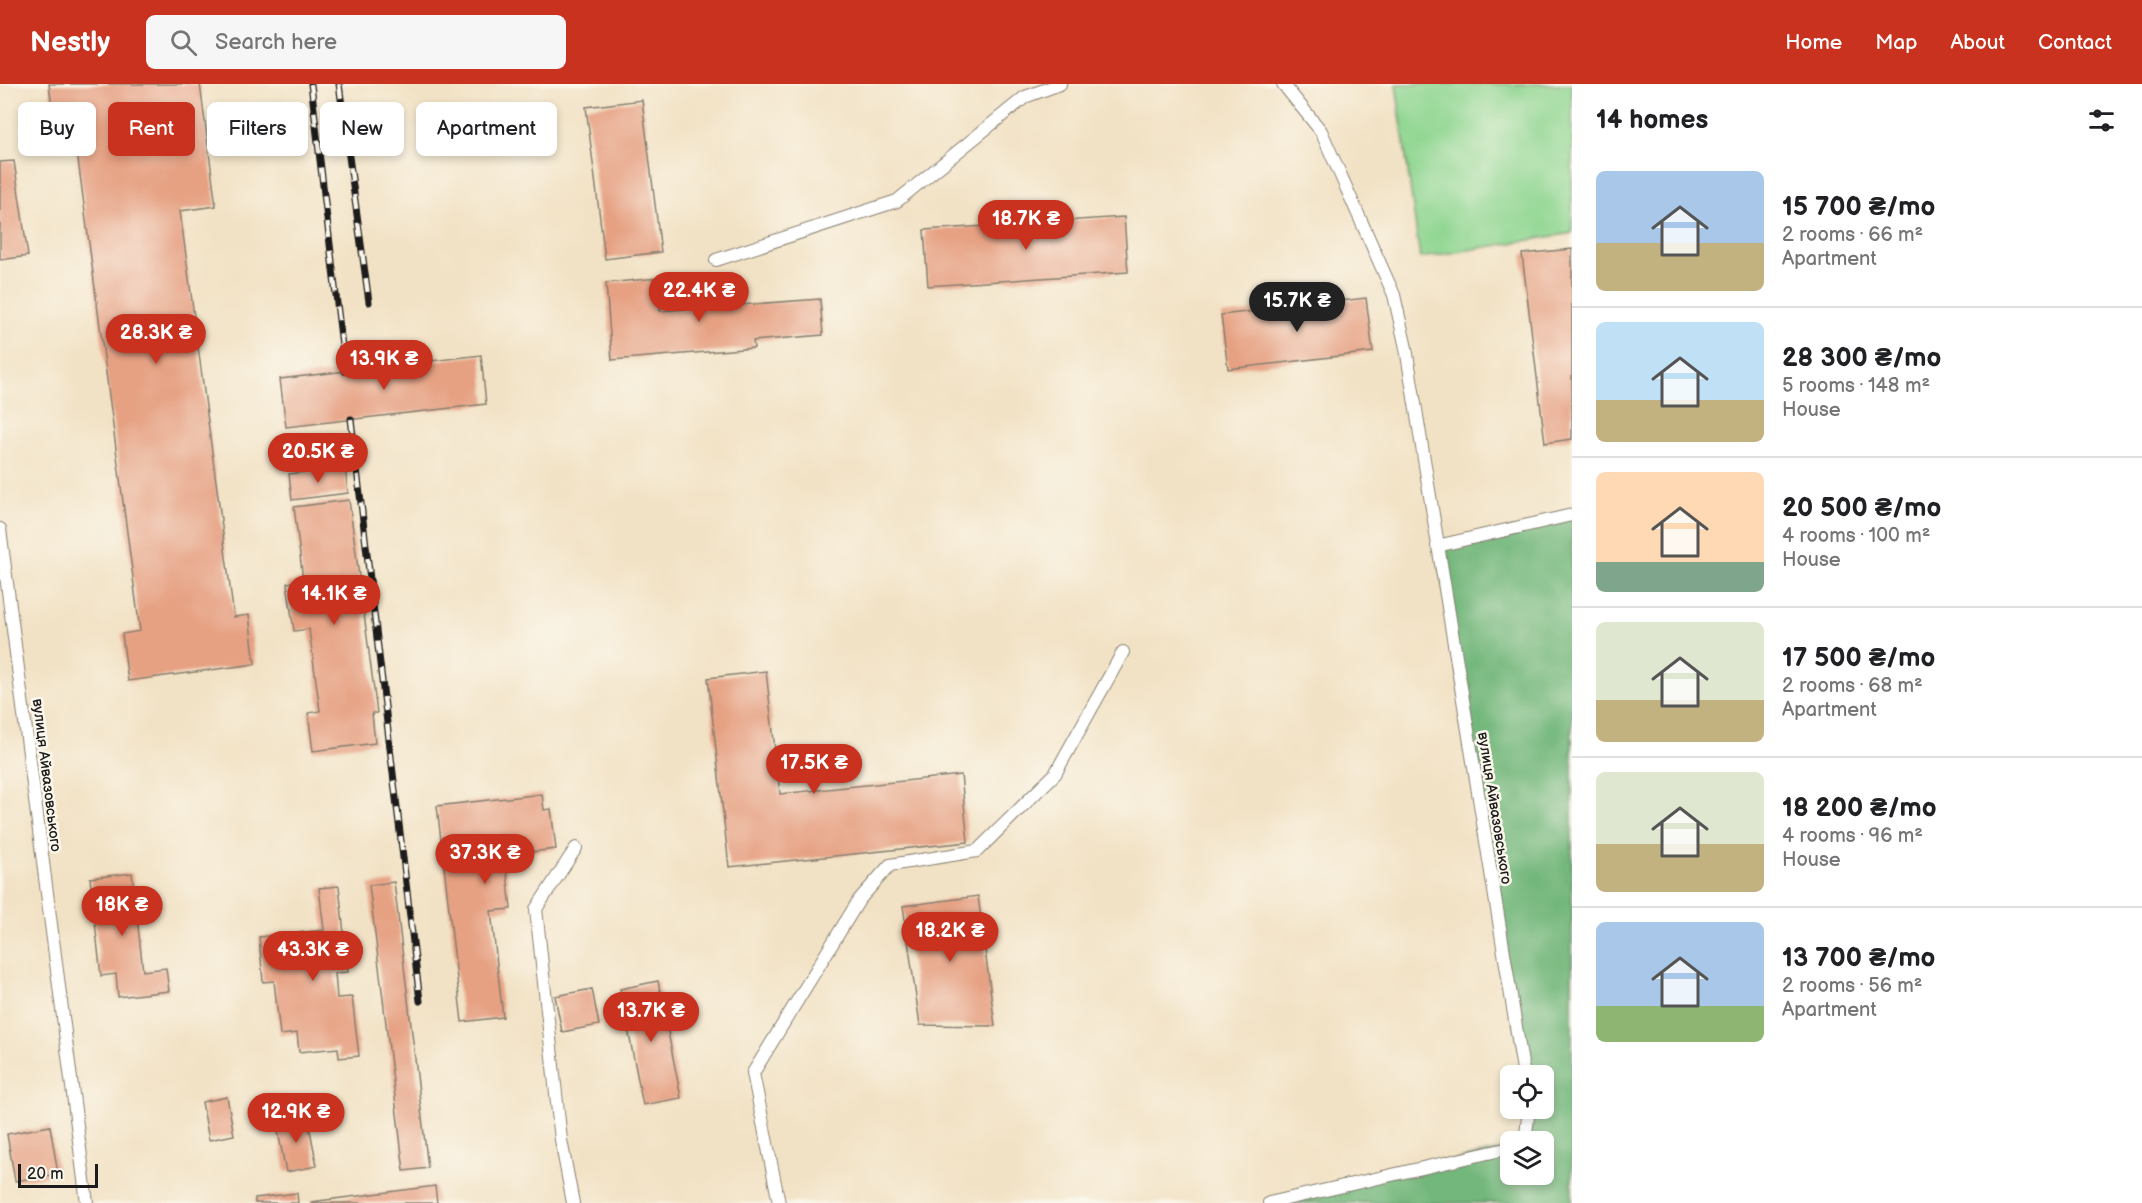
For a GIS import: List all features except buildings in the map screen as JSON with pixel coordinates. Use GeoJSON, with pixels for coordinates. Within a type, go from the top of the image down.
{"type":"FeatureCollection","features":[{"type":"Feature","properties":{"kind":"lane"},"geometry":{"type":"LineString","coordinates":[[716,260],[897,201],[1025,97],[1060,84]]}},
{"type":"Feature","properties":{"kind":"lane","name":"вулиця Айвазовського"},"geometry":{"type":"LineString","coordinates":[[1283,84],[1321,131],[1394,295],[1406,348],[1522,1065]]}},
{"type":"Feature","properties":{"kind":"lane"},"geometry":{"type":"LineString","coordinates":[[1437,546],[1572,515]]}},
{"type":"Feature","properties":{"kind":"lane","name":"вулиця Айвазовського"},"geometry":{"type":"LineString","coordinates":[[0,529],[87,1203]]}},
{"type":"Feature","properties":{"kind":"lane"},"geometry":{"type":"LineString","coordinates":[[778,1203],[753,1073],[859,900],[890,865],[977,851],[1055,774],[1123,652]]}},
{"type":"Feature","properties":{"kind":"lane"},"geometry":{"type":"LineString","coordinates":[[573,1203],[561,1140],[536,909],[576,848]]}},
{"type":"Feature","properties":{"kind":"lane"},"geometry":{"type":"LineString","coordinates":[[1269,1203],[1500,1150]]}},
{"type":"Feature","properties":{"kind":"green space"},"geometry":{"type":"Polygon","coordinates":[[[1396,84],[1572,84],[1572,233],[1420,258],[1396,84]]]}},
{"type":"Feature","properties":{"kind":"green space"},"geometry":{"type":"Polygon","coordinates":[[[1572,515],[1572,1203],[1269,1203],[1500,1150],[1500,1185],[1554,1185],[1554,1131],[1521,1131],[1526,1119],[1554,1119],[1554,1065],[1522,1065],[1437,546],[1572,515]]]}},
{"type":"Feature","properties":{"kind":"railway"},"geometry":{"type":"LineString","coordinates":[[311,84],[345,371]]}},
{"type":"Feature","properties":{"kind":"railway"},"geometry":{"type":"LineString","coordinates":[[339,84],[369,302]]}},
{"type":"Feature","properties":{"kind":"railway"},"geometry":{"type":"LineString","coordinates":[[351,419],[420,1001]]}}]}
